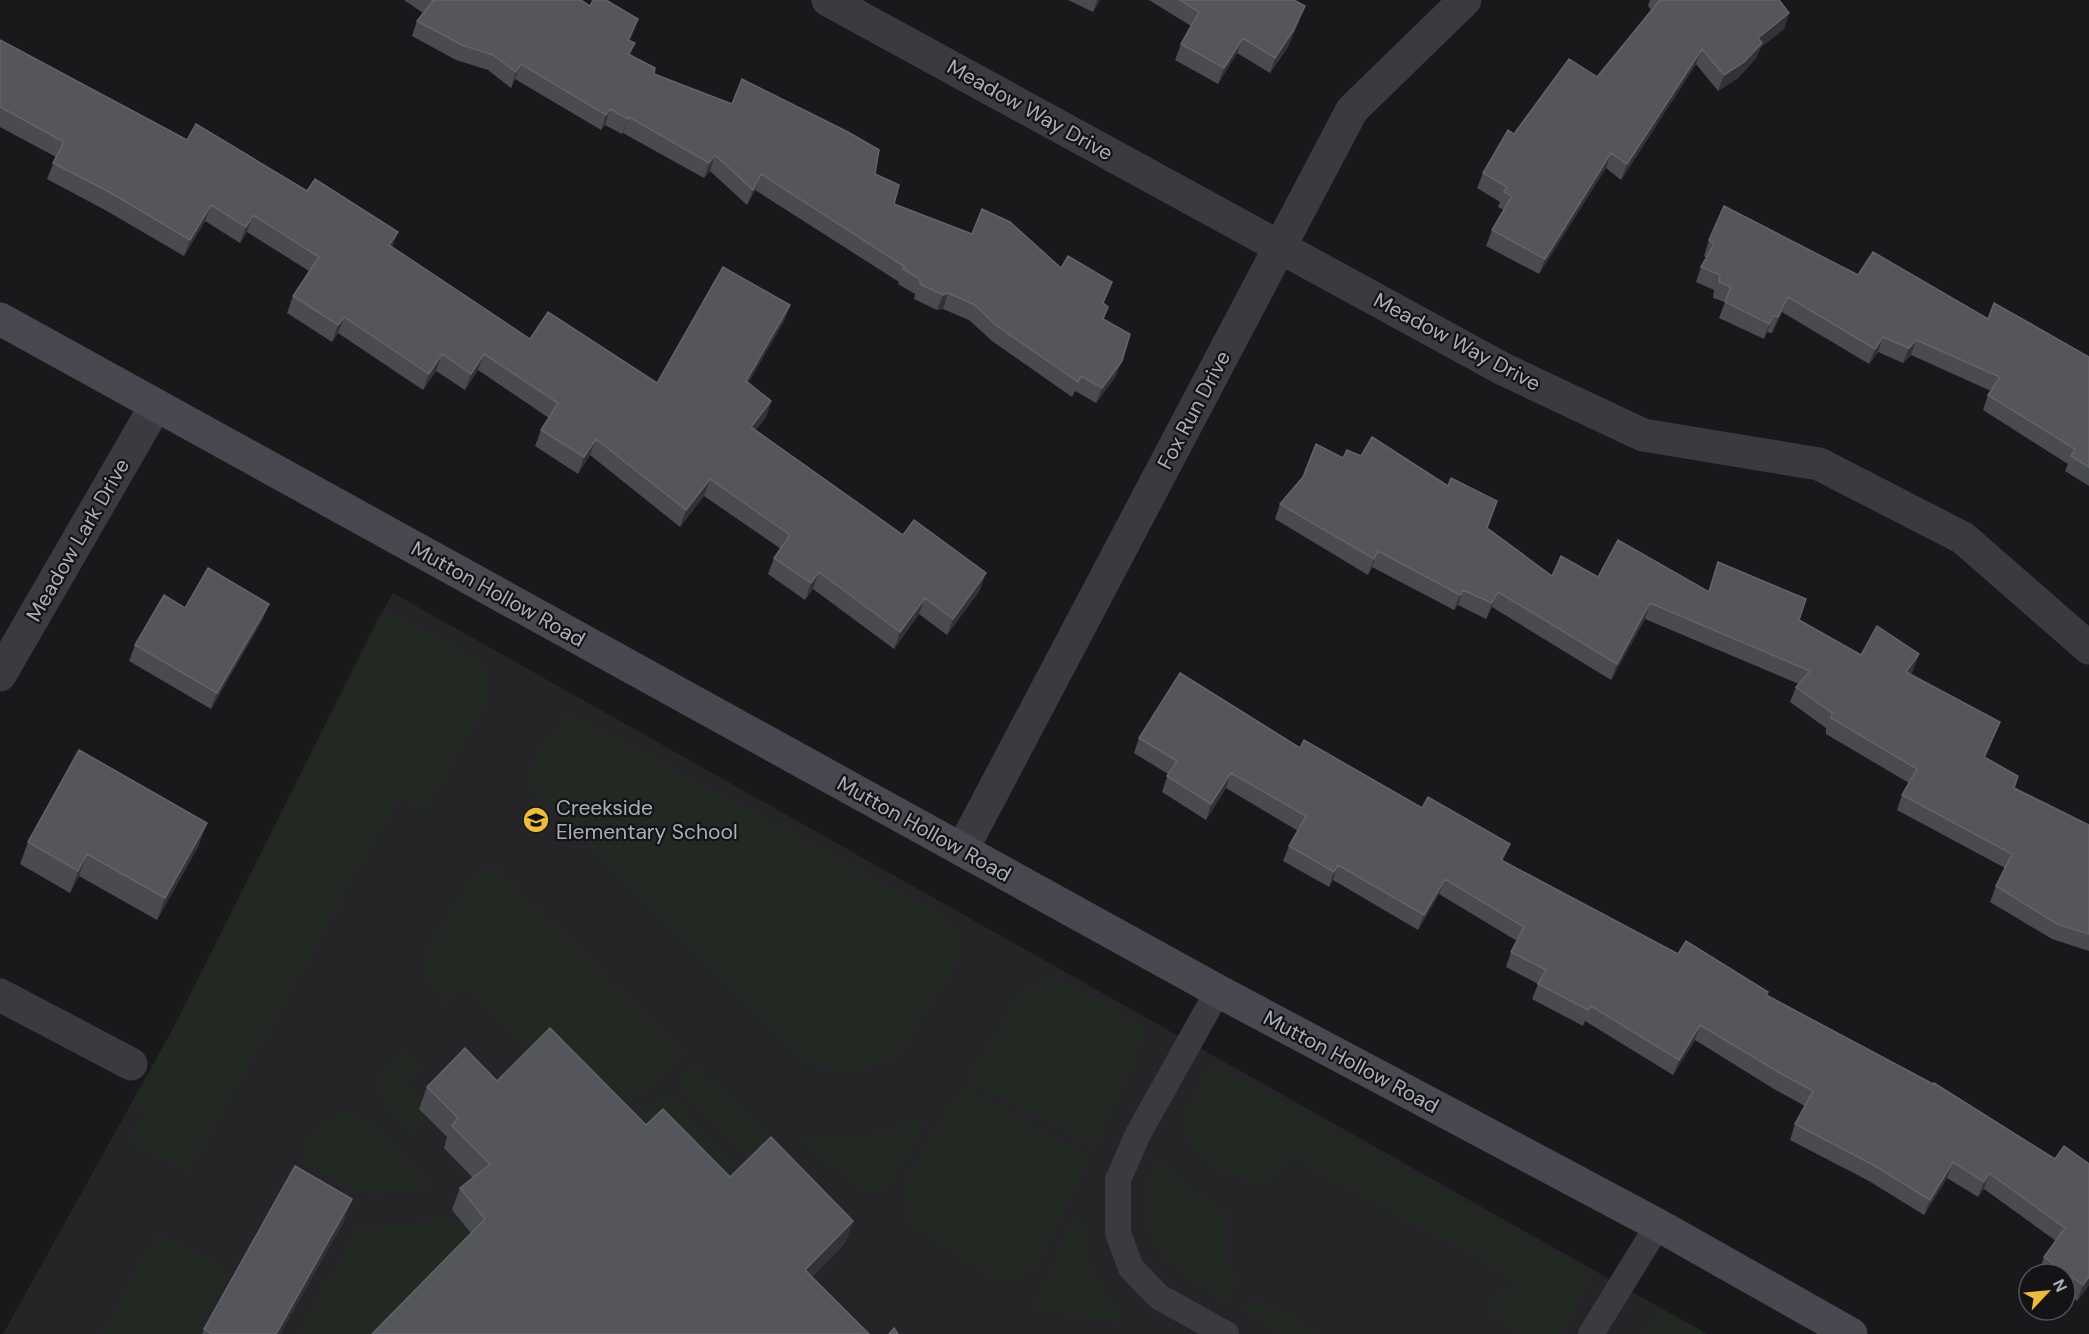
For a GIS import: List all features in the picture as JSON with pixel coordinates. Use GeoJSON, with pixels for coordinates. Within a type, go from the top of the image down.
{"type":"FeatureCollection","features":[{"type":"Feature","properties":{"kind":"street","name":"Meadow Way Drive"},"geometry":{"type":"LineString","coordinates":[[828,0],[1503,369],[1643,435],[1819,464],[1963,538],[2089,648]]}},
{"type":"Feature","properties":{"kind":"street","name":"Fox Run Drive"},"geometry":{"type":"LineString","coordinates":[[962,850],[1352,110],[1465,0]]}},
{"type":"Feature","properties":{"kind":"street","name":"Mutton Hollow Road"},"geometry":{"type":"LineString","coordinates":[[0,319],[1218,991],[1658,1225],[1851,1334]]}},
{"type":"Feature","properties":{"kind":"street","name":"Meadow Lark Drive"},"geometry":{"type":"LineString","coordinates":[[0,675],[156,405]]}},
{"type":"Feature","properties":{"kind":"street"},"geometry":{"type":"LineString","coordinates":[[0,995],[131,1064]]}},
{"type":"Feature","properties":{"kind":"lane"},"geometry":{"type":"LineString","coordinates":[[1218,991],[1138,1134],[1119,1180],[1118,1233],[1131,1268],[1159,1297],[1226,1334]]}},
{"type":"Feature","properties":{"kind":"lane"},"geometry":{"type":"LineString","coordinates":[[1591,1334],[1658,1225]]}},
{"type":"Feature","properties":{"kind":"shaded area","name":"Creekside Elementary School"},"geometry":{"type":"Polygon","coordinates":[[[393,593],[1707,1334],[3,1334],[176,1023],[393,593]]]}},
{"type":"Feature","properties":{"kind":"shaded area"},"geometry":{"type":"Polygon","coordinates":[[[383,612],[485,666],[488,683],[482,711],[423,810],[397,798],[187,1172],[131,1140],[146,1112],[132,1103],[176,1023],[383,612]]]}},
{"type":"Feature","properties":{"kind":"shaded area"},"geometry":{"type":"Polygon","coordinates":[[[569,717],[584,722],[938,914],[950,926],[959,939],[953,967],[901,1049],[887,1061],[861,1069],[827,1068],[805,1061],[537,793],[533,782],[535,761],[546,742],[569,717]]]}},
{"type":"Feature","properties":{"kind":"shaded area"},"geometry":{"type":"Polygon","coordinates":[[[478,870],[498,871],[683,1054],[610,1119],[536,1055],[467,984],[446,1003],[430,984],[425,973],[426,954],[478,870]]]}},
{"type":"Feature","properties":{"kind":"shaded area"},"geometry":{"type":"Polygon","coordinates":[[[1057,979],[1143,1027],[1145,1031],[1094,1147],[968,1079],[1017,1001],[1035,986],[1057,979]]]}},
{"type":"Feature","properties":{"kind":"shaded area"},"geometry":{"type":"Polygon","coordinates":[[[405,1053],[418,1066],[402,1082],[425,1103],[419,1109],[428,1118],[411,1134],[386,1105],[377,1077],[405,1053]]]}},
{"type":"Feature","properties":{"kind":"shaded area"},"geometry":{"type":"Polygon","coordinates":[[[694,1065],[777,1147],[756,1166],[681,1087],[680,1078],[694,1065]]]}},
{"type":"Feature","properties":{"kind":"shaded area"},"geometry":{"type":"Polygon","coordinates":[[[1210,1069],[1230,1073],[1576,1264],[1588,1277],[1583,1293],[1560,1334],[1526,1334],[1510,1326],[1495,1314],[1491,1304],[1519,1279],[1294,1157],[1259,1185],[1211,1162],[1193,1144],[1188,1133],[1187,1120],[1193,1100],[1210,1069]]]}},
{"type":"Feature","properties":{"kind":"shaded area"},"geometry":{"type":"Polygon","coordinates":[[[963,1088],[1089,1157],[1037,1268],[1001,1280],[911,1223],[903,1186],[963,1088]]]}},
{"type":"Feature","properties":{"kind":"shaded area"},"geometry":{"type":"Polygon","coordinates":[[[668,1094],[734,1168],[714,1191],[639,1116],[668,1094]]]}},
{"type":"Feature","properties":{"kind":"shaded area"},"geometry":{"type":"Polygon","coordinates":[[[344,1112],[368,1121],[432,1188],[369,1194],[313,1169],[305,1159],[304,1148],[308,1139],[344,1112]]]}},
{"type":"Feature","properties":{"kind":"shaded area"},"geometry":{"type":"Polygon","coordinates":[[[917,1120],[923,1126],[881,1193],[868,1190],[801,1142],[807,1135],[839,1139],[864,1138],[888,1132],[917,1120]]]}},
{"type":"Feature","properties":{"kind":"shaded area"},"geometry":{"type":"Polygon","coordinates":[[[1162,1163],[1192,1192],[1223,1211],[1227,1219],[1225,1264],[1237,1274],[1227,1301],[1181,1271],[1159,1248],[1152,1233],[1148,1215],[1148,1194],[1152,1172],[1162,1163]]]}},
{"type":"Feature","properties":{"kind":"shaded area"},"geometry":{"type":"Polygon","coordinates":[[[459,1219],[477,1241],[385,1334],[299,1334],[358,1229],[459,1219]]]}},
{"type":"Feature","properties":{"kind":"shaded area"},"geometry":{"type":"Polygon","coordinates":[[[1075,1219],[1082,1223],[1085,1250],[1095,1281],[1118,1312],[1118,1322],[1035,1308],[1075,1219]]]}},
{"type":"Feature","properties":{"kind":"shaded area"},"geometry":{"type":"Polygon","coordinates":[[[159,1234],[229,1273],[195,1334],[102,1334],[159,1234]]]}},
{"type":"Feature","properties":{"kind":"shaded area"},"geometry":{"type":"Polygon","coordinates":[[[1252,1300],[1261,1302],[1319,1334],[1281,1334],[1245,1310],[1252,1300]]]}},
{"type":"Feature","properties":{"kind":"shaded area"},"geometry":{"type":"Polygon","coordinates":[[[1668,1312],[1707,1334],[1645,1334],[1650,1325],[1668,1312]]]}},
{"type":"Feature","properties":{"kind":"building"},"geometry":{"type":"Polygon","coordinates":[[[432,0],[581,0],[590,6],[593,0],[606,0],[638,19],[628,40],[635,43],[628,54],[655,68],[654,74],[732,104],[742,79],[879,150],[875,174],[899,185],[894,204],[972,234],[982,209],[1010,222],[1061,268],[1068,256],[1112,282],[1103,303],[1108,307],[1103,319],[1130,334],[1122,361],[1102,388],[1081,376],[1078,382],[997,326],[975,305],[948,293],[943,295],[920,284],[920,279],[903,269],[905,267],[761,174],[753,190],[715,155],[709,163],[629,117],[628,119],[610,109],[606,115],[521,64],[516,72],[493,55],[462,45],[417,21],[432,0]]]}},
{"type":"Feature","properties":{"kind":"building"},"geometry":{"type":"Polygon","coordinates":[[[1180,0],[1294,0],[1305,6],[1293,31],[1275,58],[1243,38],[1224,68],[1181,44],[1199,12],[1180,0]]]}},
{"type":"Feature","properties":{"kind":"building"},"geometry":{"type":"Polygon","coordinates":[[[1660,0],[1779,0],[1789,13],[1758,38],[1762,43],[1744,62],[1724,75],[1702,49],[1627,164],[1611,153],[1545,259],[1492,230],[1512,196],[1504,192],[1507,187],[1483,173],[1508,130],[1514,134],[1569,59],[1597,77],[1660,0]]]}},
{"type":"Feature","properties":{"kind":"building"},"geometry":{"type":"Polygon","coordinates":[[[0,40],[187,140],[196,124],[307,191],[315,179],[398,232],[389,245],[530,339],[548,312],[657,383],[723,267],[790,305],[746,381],[771,401],[751,427],[903,535],[914,520],[986,573],[953,619],[925,598],[900,632],[819,572],[811,583],[774,558],[790,535],[710,479],[686,510],[596,439],[584,457],[541,430],[558,403],[484,354],[471,374],[442,354],[429,374],[344,317],[338,325],[293,296],[319,257],[253,215],[246,227],[211,205],[190,240],[111,193],[53,163],[64,142],[0,107],[0,40]]]}},
{"type":"Feature","properties":{"kind":"building"},"geometry":{"type":"Polygon","coordinates":[[[1724,206],[1858,275],[1873,252],[1988,319],[1994,303],[2089,357],[2089,467],[2071,456],[2075,449],[1988,395],[2000,377],[1916,340],[1909,348],[1883,337],[1875,349],[1788,297],[1778,317],[1773,316],[1769,324],[1725,302],[1731,287],[1719,282],[1720,275],[1701,267],[1714,244],[1709,240],[1724,206]]]}},
{"type":"Feature","properties":{"kind":"building"},"geometry":{"type":"Polygon","coordinates":[[[1372,437],[1448,486],[1451,478],[1497,501],[1487,528],[1552,576],[1561,556],[1598,577],[1618,540],[1709,592],[1718,562],[1806,599],[1799,620],[1861,655],[1877,626],[1919,654],[1906,672],[2000,722],[1984,757],[2018,776],[2014,788],[2089,825],[2089,934],[2057,924],[1996,886],[2012,854],[1902,795],[1917,769],[1831,718],[1832,713],[1796,687],[1810,671],[1650,603],[1617,664],[1498,592],[1492,603],[1463,590],[1460,595],[1378,551],[1374,559],[1280,504],[1303,477],[1316,444],[1343,458],[1347,450],[1361,456],[1372,437]]]}},
{"type":"Feature","properties":{"kind":"building"},"geometry":{"type":"Polygon","coordinates":[[[208,568],[269,604],[217,693],[135,645],[164,595],[185,608],[208,568]]]}},
{"type":"Feature","properties":{"kind":"building"},"geometry":{"type":"Polygon","coordinates":[[[1180,673],[1300,748],[1304,740],[1422,808],[1428,797],[1510,844],[1501,860],[1678,954],[1686,941],[1768,992],[1766,995],[1934,1083],[2055,1159],[2064,1146],[2089,1164],[2089,1277],[2083,1285],[2077,1281],[2077,1262],[2051,1262],[2044,1257],[2065,1228],[1989,1173],[1984,1182],[1953,1162],[1930,1200],[1875,1166],[1795,1124],[1813,1091],[1700,1025],[1679,1060],[1591,1006],[1588,1010],[1538,984],[1546,970],[1511,952],[1524,927],[1445,879],[1424,915],[1338,865],[1334,872],[1289,846],[1306,816],[1231,773],[1211,804],[1167,776],[1177,761],[1139,738],[1180,673]]]}},
{"type":"Feature","properties":{"kind":"building"},"geometry":{"type":"Polygon","coordinates":[[[79,750],[207,823],[165,898],[87,854],[78,871],[28,842],[79,750]]]}},
{"type":"Feature","properties":{"kind":"building"},"geometry":{"type":"Polygon","coordinates":[[[550,1028],[646,1125],[663,1109],[730,1177],[771,1137],[853,1221],[805,1270],[869,1334],[372,1334],[485,1219],[460,1188],[490,1164],[452,1126],[458,1118],[427,1087],[465,1048],[497,1081],[550,1028]]]}},
{"type":"Feature","properties":{"kind":"building"},"geometry":{"type":"Polygon","coordinates":[[[295,1166],[352,1199],[276,1334],[212,1334],[204,1329],[295,1166]]]}},
{"type":"Feature","properties":{"kind":"building"},"geometry":{"type":"Polygon","coordinates":[[[894,1328],[898,1334],[889,1334],[894,1328]]]}},
{"type":"Feature","properties":{"kind":"place","name":"Creekside Elementary School"},"geometry":{"type":"Point","coordinates":[536,820]}}]}
